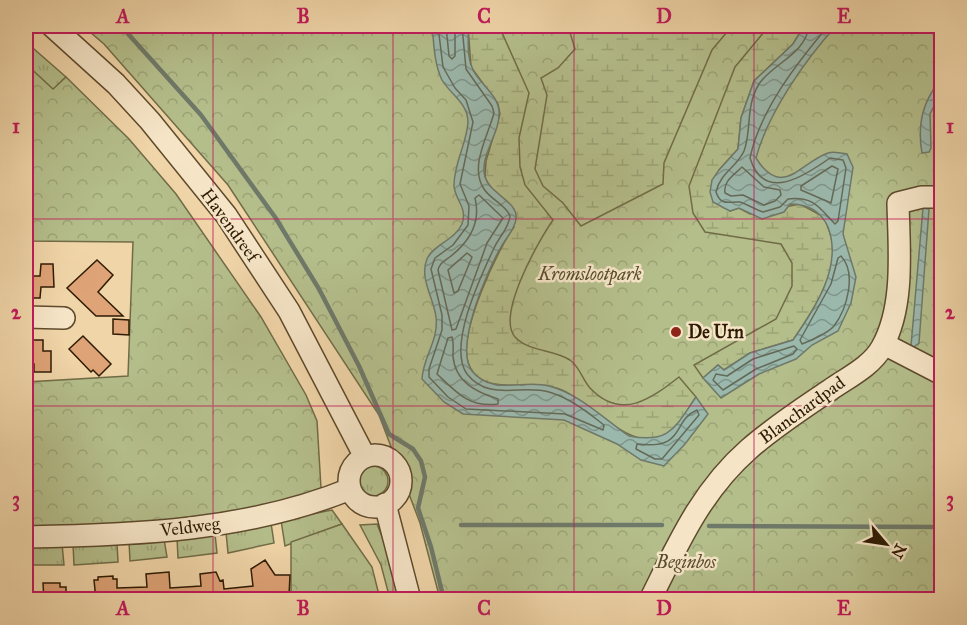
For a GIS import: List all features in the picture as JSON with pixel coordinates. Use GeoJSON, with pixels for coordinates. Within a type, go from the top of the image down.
{"type":"FeatureCollection","features":[{"type":"Feature","properties":{"kind":"street","name":"Havendreef"},"geometry":{"type":"LineString","coordinates":[[52,26],[116,84],[150,121],[226,215],[289,311],[365,457]]}},
{"type":"Feature","properties":{"kind":"street","name":"Blanchardpad"},"geometry":{"type":"LineString","coordinates":[[650,600],[695,511],[726,470],[765,436],[862,368],[884,344],[896,300],[898,203],[922,197],[942,197]]}},
{"type":"Feature","properties":{"kind":"street"},"geometry":{"type":"LineString","coordinates":[[26,317],[64,318]]}},
{"type":"Feature","properties":{"kind":"street"},"geometry":{"type":"LineString","coordinates":[[884,344],[942,374]]}},
{"type":"Feature","properties":{"kind":"street"},"geometry":{"type":"LineString","coordinates":[[383,456],[396,467],[400,475],[398,492],[385,504],[369,506],[361,503],[350,489],[350,474],[358,461],[365,457],[383,456]]}},
{"type":"Feature","properties":{"kind":"street","name":"Veldweg"},"geometry":{"type":"LineString","coordinates":[[26,537],[143,533],[214,526],[296,507],[350,489]]}},
{"type":"Feature","properties":{"kind":"street"},"geometry":{"type":"LineString","coordinates":[[385,504],[410,600]]}},
{"type":"Feature","properties":{"kind":"green space","name":"Kromslootpark"},"geometry":{"type":"Polygon","coordinates":[[[83,26],[941,26],[941,599],[440,599],[420,523],[379,415],[228,185],[104,44],[83,26]]]}},
{"type":"Feature","properties":{"kind":"green space"},"geometry":{"type":"Polygon","coordinates":[[[468,26],[499,26],[529,93],[519,138],[520,167],[525,185],[553,220],[530,260],[515,296],[511,312],[511,326],[515,337],[534,348],[570,360],[591,389],[603,399],[614,404],[636,403],[658,392],[679,377],[696,397],[672,431],[661,438],[649,440],[624,432],[576,398],[557,388],[490,383],[476,376],[469,366],[466,349],[474,313],[489,272],[514,227],[485,178],[486,161],[500,114],[498,104],[471,67],[468,26]]]}},
{"type":"Feature","properties":{"kind":"green space"},"geometry":{"type":"Polygon","coordinates":[[[568,26],[732,26],[712,50],[664,163],[663,184],[581,226],[563,203],[543,186],[535,169],[547,95],[541,78],[558,68],[575,49],[568,26]]]}},
{"type":"Feature","properties":{"kind":"green space"},"geometry":{"type":"Polygon","coordinates":[[[769,26],[804,26],[793,44],[754,81],[741,118],[738,149],[719,170],[730,211],[739,208],[750,214],[800,204],[824,217],[833,249],[830,273],[820,297],[793,340],[750,353],[724,370],[718,365],[703,378],[694,365],[776,319],[792,286],[792,263],[781,244],[705,232],[693,213],[689,186],[735,67],[769,26]]]}},
{"type":"Feature","properties":{"kind":"green space"},"geometry":{"type":"Polygon","coordinates":[[[26,42],[66,77],[53,90],[26,64],[26,42]]]}},
{"type":"Feature","properties":{"kind":"green space"},"geometry":{"type":"Polygon","coordinates":[[[26,64],[53,89],[66,77],[129,139],[176,194],[261,317],[306,395],[317,421],[321,488],[250,511],[213,518],[138,525],[26,530],[26,382],[128,376],[133,242],[26,241],[26,64]]]}},
{"type":"Feature","properties":{"kind":"green space"},"geometry":{"type":"Polygon","coordinates":[[[373,466],[383,471],[388,481],[383,491],[373,496],[363,491],[358,481],[363,471],[373,466]]]}},
{"type":"Feature","properties":{"kind":"green space"},"geometry":{"type":"Polygon","coordinates":[[[332,510],[342,524],[285,546],[281,520],[332,510]]]}},
{"type":"Feature","properties":{"kind":"green space"},"geometry":{"type":"Polygon","coordinates":[[[271,523],[274,543],[228,553],[226,532],[271,523]]]}},
{"type":"Feature","properties":{"kind":"green space"},"geometry":{"type":"Polygon","coordinates":[[[342,524],[372,567],[380,599],[291,599],[291,542],[342,524]]]}},
{"type":"Feature","properties":{"kind":"green space"},"geometry":{"type":"Polygon","coordinates":[[[377,524],[392,561],[400,599],[390,599],[381,565],[360,525],[377,524]]]}},
{"type":"Feature","properties":{"kind":"green space"},"geometry":{"type":"Polygon","coordinates":[[[215,534],[217,553],[178,558],[177,538],[215,534]]]}},
{"type":"Feature","properties":{"kind":"green space"},"geometry":{"type":"Polygon","coordinates":[[[164,539],[167,557],[130,561],[129,541],[164,539]]]}},
{"type":"Feature","properties":{"kind":"green space"},"geometry":{"type":"Polygon","coordinates":[[[117,543],[118,562],[74,565],[73,544],[117,543]]]}},
{"type":"Feature","properties":{"kind":"green space"},"geometry":{"type":"Polygon","coordinates":[[[26,544],[62,544],[64,565],[26,565],[26,544]]]}},
{"type":"Feature","properties":{"kind":"water"},"geometry":{"type":"Polygon","coordinates":[[[432,26],[468,26],[471,65],[496,100],[499,111],[497,128],[485,160],[485,177],[492,188],[509,203],[516,213],[514,226],[495,258],[474,309],[467,345],[468,360],[472,371],[480,379],[489,383],[539,384],[560,390],[581,401],[629,436],[643,438],[654,438],[670,431],[696,397],[708,414],[685,444],[664,466],[641,460],[617,444],[564,420],[463,414],[444,402],[422,379],[436,325],[425,266],[430,254],[459,230],[462,224],[462,208],[454,185],[468,122],[465,109],[439,74],[432,26]]]}},
{"type":"Feature","properties":{"kind":"water"},"geometry":{"type":"Polygon","coordinates":[[[804,26],[836,26],[800,71],[778,105],[756,158],[765,170],[774,176],[783,177],[792,175],[828,153],[847,154],[853,167],[843,234],[856,277],[851,303],[838,331],[812,345],[796,359],[759,374],[721,398],[703,378],[718,365],[724,370],[750,353],[793,340],[818,301],[829,272],[832,242],[825,221],[813,210],[802,205],[790,204],[784,212],[762,219],[739,208],[730,211],[724,208],[713,202],[710,192],[712,180],[738,149],[741,118],[754,81],[793,44],[804,26]]]}},
{"type":"Feature","properties":{"kind":"water"},"geometry":{"type":"Polygon","coordinates":[[[941,80],[941,93],[930,114],[931,148],[929,152],[922,153],[920,133],[922,114],[929,96],[941,80]]]}},
{"type":"Feature","properties":{"kind":"water"},"geometry":{"type":"Polygon","coordinates":[[[923,208],[929,209],[919,343],[914,347],[911,346],[923,208]]]}},
{"type":"Feature","properties":{"kind":"building"},"geometry":{"type":"Polygon","coordinates":[[[97,260],[113,275],[98,292],[123,316],[96,316],[67,288],[97,260]]]}},
{"type":"Feature","properties":{"kind":"building"},"geometry":{"type":"Polygon","coordinates":[[[41,264],[53,264],[54,287],[41,287],[40,298],[26,298],[26,276],[40,276],[41,264]]]}},
{"type":"Feature","properties":{"kind":"building"},"geometry":{"type":"Polygon","coordinates":[[[113,319],[129,320],[129,335],[113,334],[113,319]]]}},
{"type":"Feature","properties":{"kind":"building"},"geometry":{"type":"Polygon","coordinates":[[[83,336],[111,364],[99,376],[93,370],[91,372],[69,349],[83,336]]]}},
{"type":"Feature","properties":{"kind":"building"},"geometry":{"type":"Polygon","coordinates":[[[26,340],[43,340],[43,351],[51,351],[51,372],[34,372],[34,364],[26,364],[26,340]]]}},
{"type":"Feature","properties":{"kind":"building"},"geometry":{"type":"Polygon","coordinates":[[[265,560],[275,575],[290,575],[289,596],[268,596],[264,600],[96,600],[94,580],[98,580],[98,577],[113,576],[113,579],[117,579],[117,588],[147,587],[146,574],[169,572],[170,588],[201,586],[200,574],[216,572],[220,581],[223,580],[224,589],[253,586],[251,569],[265,560]]]}},
{"type":"Feature","properties":{"kind":"building"},"geometry":{"type":"Polygon","coordinates":[[[43,583],[60,583],[60,587],[66,587],[66,600],[44,600],[43,583]]]}},
{"type":"Feature","properties":{"kind":"waterway"},"geometry":{"type":"LineString","coordinates":[[121,26],[201,115],[275,217],[319,289],[359,366],[389,434],[413,449],[421,461],[425,477],[418,508],[431,547],[444,600]]}},
{"type":"Feature","properties":{"kind":"waterway"},"geometry":{"type":"LineString","coordinates":[[461,525],[662,525]]}},
{"type":"Feature","properties":{"kind":"waterway"},"geometry":{"type":"LineString","coordinates":[[709,526],[942,527]]}},
{"type":"Feature","properties":{"kind":"place","name":"De Urn"},"geometry":{"type":"Point","coordinates":[676,332]}},
{"type":"Feature","properties":{"kind":"park label","name":"Beginbos"},"geometry":{"type":"Point","coordinates":[686,562]}}]}
